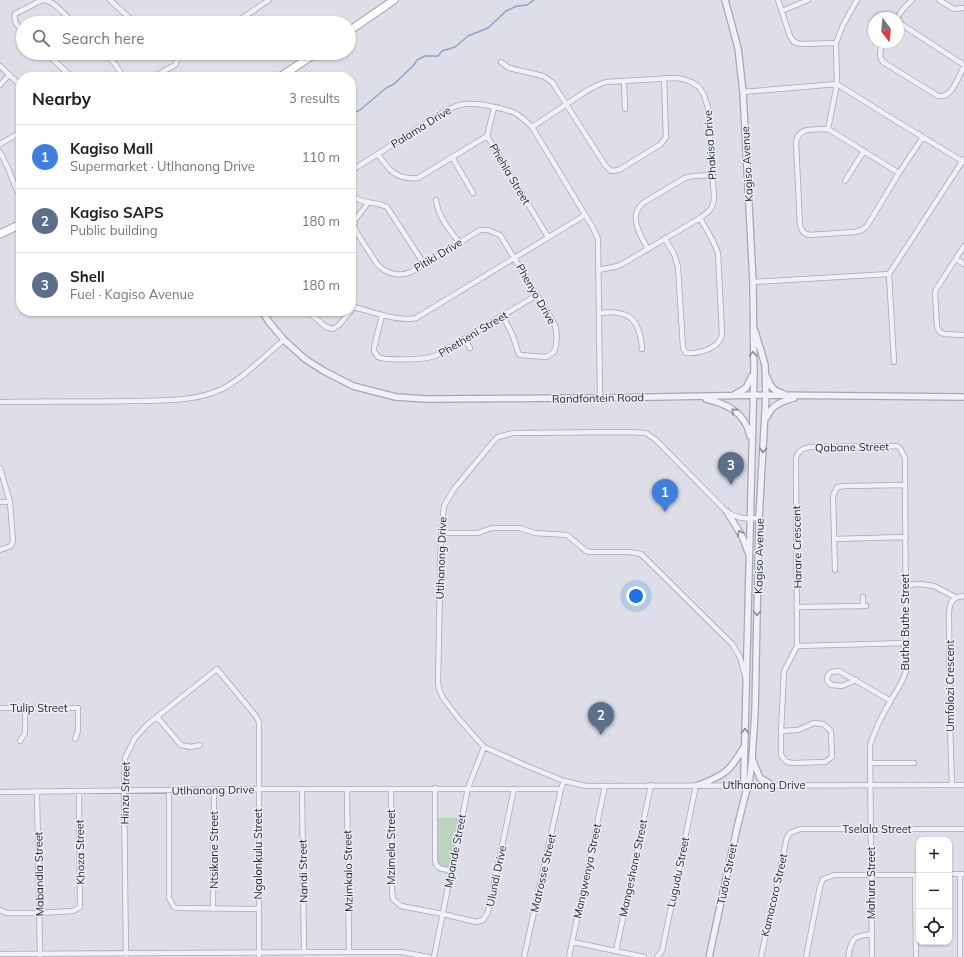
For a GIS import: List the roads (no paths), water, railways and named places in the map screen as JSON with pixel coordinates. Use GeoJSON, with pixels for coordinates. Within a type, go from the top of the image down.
{"type":"FeatureCollection","features":[{"type":"Feature","properties":{"kind":"main road"},"geometry":{"type":"LineString","coordinates":[[356,26],[394,0]]}},
{"type":"Feature","properties":{"kind":"main road"},"geometry":{"type":"LineString","coordinates":[[288,72],[306,60]]}},
{"type":"Feature","properties":{"kind":"main road"},"geometry":{"type":"LineString","coordinates":[[0,234],[16,226]]}},
{"type":"Feature","properties":{"kind":"street"},"geometry":{"type":"LineString","coordinates":[[16,23],[14,17],[15,14],[42,0],[54,5],[66,16]]}},
{"type":"Feature","properties":{"kind":"street"},"geometry":{"type":"LineString","coordinates":[[110,0],[127,16]]}},
{"type":"Feature","properties":{"kind":"street"},"geometry":{"type":"LineString","coordinates":[[245,16],[269,0]]}},
{"type":"Feature","properties":{"kind":"street","name":"Kagiso Avenue"},"geometry":{"type":"LineString","coordinates":[[725,0],[738,48],[743,92],[753,282],[754,373],[745,746],[747,785]]}},
{"type":"Feature","properties":{"kind":"street"},"geometry":{"type":"LineString","coordinates":[[778,0],[790,36],[794,42],[801,44],[836,43]]}},
{"type":"Feature","properties":{"kind":"street"},"geometry":{"type":"LineString","coordinates":[[782,11],[808,0]]}},
{"type":"Feature","properties":{"kind":"street"},"geometry":{"type":"LineString","coordinates":[[828,129],[837,84],[836,43],[843,25],[857,0]]}},
{"type":"Feature","properties":{"kind":"street"},"geometry":{"type":"LineString","coordinates":[[901,12],[912,0]]}},
{"type":"Feature","properties":{"kind":"street"},"geometry":{"type":"LineString","coordinates":[[939,0],[954,9],[964,8]]}},
{"type":"Feature","properties":{"kind":"street"},"geometry":{"type":"LineString","coordinates":[[881,48],[881,60],[888,66],[938,96],[943,97],[950,92],[964,66],[904,26]]}},
{"type":"Feature","properties":{"kind":"street"},"geometry":{"type":"LineString","coordinates":[[54,60],[67,72]]}},
{"type":"Feature","properties":{"kind":"street"},"geometry":{"type":"LineString","coordinates":[[111,60],[119,72]]}},
{"type":"Feature","properties":{"kind":"street"},"geometry":{"type":"LineString","coordinates":[[162,72],[175,65],[177,60]]}},
{"type":"Feature","properties":{"kind":"street"},"geometry":{"type":"LineString","coordinates":[[501,62],[513,69],[548,78],[567,104],[605,165],[611,170],[619,170],[661,144],[666,137],[664,78]]}},
{"type":"Feature","properties":{"kind":"street"},"geometry":{"type":"LineString","coordinates":[[0,66],[16,81]]}},
{"type":"Feature","properties":{"kind":"street"},"geometry":{"type":"LineString","coordinates":[[0,85],[9,75]]}},
{"type":"Feature","properties":{"kind":"street","name":"Phakisa Drive"},"geometry":{"type":"LineString","coordinates":[[532,127],[598,84],[606,82],[675,78],[687,81],[699,87],[704,95],[708,108],[714,196],[713,206],[708,213],[618,266],[599,270]]}},
{"type":"Feature","properties":{"kind":"street"},"geometry":{"type":"LineString","coordinates":[[624,81],[625,109]]}},
{"type":"Feature","properties":{"kind":"street"},"geometry":{"type":"LineString","coordinates":[[743,92],[837,84],[964,161],[889,274],[894,362]]}},
{"type":"Feature","properties":{"kind":"street","name":"Palama Drive"},"geometry":{"type":"LineString","coordinates":[[356,168],[442,113],[458,105],[474,104],[515,113],[532,127],[598,239],[600,398]]}},
{"type":"Feature","properties":{"kind":"street","name":"Phehla Street"},"geometry":{"type":"LineString","coordinates":[[494,108],[487,136],[548,237]]}},
{"type":"Feature","properties":{"kind":"street"},"geometry":{"type":"LineString","coordinates":[[899,174],[828,129],[802,131],[797,136],[796,142],[801,229],[805,234],[809,235],[862,230],[867,226],[923,137]]}},
{"type":"Feature","properties":{"kind":"street"},"geometry":{"type":"LineString","coordinates":[[0,144],[16,135]]}},
{"type":"Feature","properties":{"kind":"street"},"geometry":{"type":"LineString","coordinates":[[378,154],[385,165],[393,173],[414,178],[423,175],[487,136]]}},
{"type":"Feature","properties":{"kind":"street"},"geometry":{"type":"LineString","coordinates":[[0,152],[16,188]]}},
{"type":"Feature","properties":{"kind":"street"},"geometry":{"type":"LineString","coordinates":[[845,181],[864,152]]}},
{"type":"Feature","properties":{"kind":"street"},"geometry":{"type":"LineString","coordinates":[[452,158],[473,193]]}},
{"type":"Feature","properties":{"kind":"street"},"geometry":{"type":"LineString","coordinates":[[648,249],[637,230],[636,212],[640,206],[685,178],[712,175]]}},
{"type":"Feature","properties":{"kind":"street"},"geometry":{"type":"LineString","coordinates":[[356,197],[368,203],[384,205],[390,210],[424,264]]}},
{"type":"Feature","properties":{"kind":"street"},"geometry":{"type":"LineString","coordinates":[[436,200],[437,209],[459,242]]}},
{"type":"Feature","properties":{"kind":"street","name":"Pitiki Drive"},"geometry":{"type":"LineString","coordinates":[[356,220],[368,203]]}},
{"type":"Feature","properties":{"kind":"street"},"geometry":{"type":"LineString","coordinates":[[356,307],[382,315],[408,319],[416,318],[585,215]]}},
{"type":"Feature","properties":{"kind":"street"},"geometry":{"type":"LineString","coordinates":[[665,239],[674,254],[678,267],[682,348],[686,352],[694,353],[716,346],[721,341],[722,333],[718,253],[700,218]]}},
{"type":"Feature","properties":{"kind":"street","name":"Pitiki Drive"},"geometry":{"type":"LineString","coordinates":[[356,230],[377,264],[384,271],[402,275],[411,272],[480,230],[488,230],[500,235]]}},
{"type":"Feature","properties":{"kind":"street","name":"Phenyo Drive"},"geometry":{"type":"LineString","coordinates":[[500,235],[556,327],[554,352],[549,356],[520,355],[510,329],[503,316]]}},
{"type":"Feature","properties":{"kind":"street"},"geometry":{"type":"LineString","coordinates":[[964,246],[937,288],[936,292],[938,330],[942,334],[964,334]]}},
{"type":"Feature","properties":{"kind":"street"},"geometry":{"type":"LineString","coordinates":[[956,259],[964,264]]}},
{"type":"Feature","properties":{"kind":"street"},"geometry":{"type":"LineString","coordinates":[[753,282],[889,274]]}},
{"type":"Feature","properties":{"kind":"street","name":"Phetheni Street"},"geometry":{"type":"LineString","coordinates":[[382,315],[374,352],[378,357],[381,359],[429,358],[465,339],[537,295]]}},
{"type":"Feature","properties":{"kind":"street"},"geometry":{"type":"LineString","coordinates":[[599,313],[613,311],[621,312],[630,318],[640,331],[642,349]]}},
{"type":"Feature","properties":{"kind":"street","name":"Randfontein Road"},"geometry":{"type":"LineString","coordinates":[[265,316],[284,340],[305,359],[339,380],[353,386],[391,396],[426,399],[699,397],[766,395],[964,397]]}},
{"type":"Feature","properties":{"kind":"street"},"geometry":{"type":"LineString","coordinates":[[313,316],[326,327],[333,329],[339,325],[346,316]]}},
{"type":"Feature","properties":{"kind":"street","name":"Kagiso Avenue"},"geometry":{"type":"LineString","coordinates":[[747,785],[752,759],[759,518],[766,395],[765,365],[754,329]]}},
{"type":"Feature","properties":{"kind":"street"},"geometry":{"type":"LineString","coordinates":[[465,339],[470,348]]}},
{"type":"Feature","properties":{"kind":"street"},"geometry":{"type":"LineString","coordinates":[[0,402],[116,401],[194,398],[209,394],[233,382],[284,340]]}},
{"type":"Feature","properties":{"kind":"street"},"geometry":{"type":"LineString","coordinates":[[765,365],[768,380],[772,388],[780,392],[796,396]]}},
{"type":"Feature","properties":{"kind":"street"},"geometry":{"type":"LineString","coordinates":[[732,396],[746,388],[754,373]]}},
{"type":"Feature","properties":{"kind":"street"},"geometry":{"type":"LineString","coordinates":[[765,426],[768,414],[772,408],[796,396]]}},
{"type":"Feature","properties":{"kind":"street"},"geometry":{"type":"LineString","coordinates":[[699,397],[722,403],[736,412],[749,430],[752,444]]}},
{"type":"Feature","properties":{"kind":"street","name":"Utlhanong Drive"},"geometry":{"type":"LineString","coordinates":[[759,518],[738,518],[727,512],[656,440],[646,433],[512,433],[498,438],[454,489],[444,506],[441,533],[438,682],[443,698],[459,719],[484,747],[516,762],[564,781],[586,786],[964,785]]}},
{"type":"Feature","properties":{"kind":"street","name":"Qabane Street"},"geometry":{"type":"LineString","coordinates":[[801,450],[810,447],[897,446],[902,450]]}},
{"type":"Feature","properties":{"kind":"street","name":"Harare Crescent"},"geometry":{"type":"LineString","coordinates":[[797,646],[798,607],[796,458],[797,454],[801,450]]}},
{"type":"Feature","properties":{"kind":"street","name":"Butha Buthe Street"},"geometry":{"type":"LineString","coordinates":[[870,786],[871,741],[901,684],[906,671],[905,458],[902,450]]}},
{"type":"Feature","properties":{"kind":"street"},"geometry":{"type":"LineString","coordinates":[[0,468],[10,502],[13,541],[11,546],[0,550]]}},
{"type":"Feature","properties":{"kind":"street"},"geometry":{"type":"LineString","coordinates":[[835,570],[833,496],[837,488],[845,486],[905,485]]}},
{"type":"Feature","properties":{"kind":"street"},"geometry":{"type":"LineString","coordinates":[[0,502],[10,502]]}},
{"type":"Feature","properties":{"kind":"street"},"geometry":{"type":"LineString","coordinates":[[727,512],[742,536],[749,556]]}},
{"type":"Feature","properties":{"kind":"street"},"geometry":{"type":"LineString","coordinates":[[441,533],[478,533],[492,528],[520,528],[535,533],[567,534],[586,551],[590,552],[629,552],[641,554],[728,641],[740,657],[746,682]]}},
{"type":"Feature","properties":{"kind":"street"},"geometry":{"type":"LineString","coordinates":[[834,539],[906,537]]}},
{"type":"Feature","properties":{"kind":"street"},"geometry":{"type":"LineString","coordinates":[[906,585],[921,584],[934,586],[955,597],[964,596]]}},
{"type":"Feature","properties":{"kind":"street"},"geometry":{"type":"LineString","coordinates":[[798,607],[864,606],[863,597]]}},
{"type":"Feature","properties":{"kind":"street","name":"Umfolozi Crescent"},"geometry":{"type":"LineString","coordinates":[[952,785],[949,612],[951,601],[955,597]]}},
{"type":"Feature","properties":{"kind":"street"},"geometry":{"type":"LineString","coordinates":[[781,731],[798,730],[817,723],[823,724],[832,732],[832,757],[824,762],[794,763],[787,762],[781,754],[781,731],[784,671],[797,646],[907,643]]}},
{"type":"Feature","properties":{"kind":"street","name":"Hinza Street"},"geometry":{"type":"LineString","coordinates":[[126,955],[125,758],[141,731],[156,717],[217,669]]}},
{"type":"Feature","properties":{"kind":"street","name":"Ngalonkulu Street"},"geometry":{"type":"LineString","coordinates":[[217,669],[255,715],[259,722],[259,955]]}},
{"type":"Feature","properties":{"kind":"street"},"geometry":{"type":"LineString","coordinates":[[856,680],[838,686],[831,685],[827,680],[828,674],[836,670],[856,680],[891,701]]}},
{"type":"Feature","properties":{"kind":"street","name":"Tulip Street"},"geometry":{"type":"LineString","coordinates":[[0,708],[78,708],[78,731],[76,739]]}},
{"type":"Feature","properties":{"kind":"street"},"geometry":{"type":"LineString","coordinates":[[20,740],[24,733],[25,708]]}},
{"type":"Feature","properties":{"kind":"street"},"geometry":{"type":"LineString","coordinates":[[156,717],[181,745],[191,747],[200,745]]}},
{"type":"Feature","properties":{"kind":"street"},"geometry":{"type":"LineString","coordinates":[[697,785],[719,777],[726,772],[745,746]]}},
{"type":"Feature","properties":{"kind":"street","name":"Mpande Street"},"geometry":{"type":"LineString","coordinates":[[434,957],[468,788],[484,747]]}},
{"type":"Feature","properties":{"kind":"street"},"geometry":{"type":"LineString","coordinates":[[752,759],[760,778],[772,785]]}},
{"type":"Feature","properties":{"kind":"street"},"geometry":{"type":"LineString","coordinates":[[870,763],[914,763]]}},
{"type":"Feature","properties":{"kind":"street"},"geometry":{"type":"LineString","coordinates":[[561,789],[564,781]]}},
{"type":"Feature","properties":{"kind":"street","name":"Mangeshane Street"},"geometry":{"type":"LineString","coordinates":[[616,951],[651,785]]}},
{"type":"Feature","properties":{"kind":"street","name":"Lugudu Street"},"geometry":{"type":"LineString","coordinates":[[657,957],[662,951],[697,785]]}},
{"type":"Feature","properties":{"kind":"street","name":"Tudor Street"},"geometry":{"type":"LineString","coordinates":[[709,957],[747,785]]}},
{"type":"Feature","properties":{"kind":"street","name":"Mangwenya Street"},"geometry":{"type":"LineString","coordinates":[[569,957],[605,786]]}},
{"type":"Feature","properties":{"kind":"street","name":"Mahura Street"},"geometry":{"type":"LineString","coordinates":[[870,786],[872,957]]}},
{"type":"Feature","properties":{"kind":"street"},"geometry":{"type":"LineString","coordinates":[[435,788],[435,861],[440,869],[451,870]]}},
{"type":"Feature","properties":{"kind":"street","name":"Utlhanong Drive"},"geometry":{"type":"LineString","coordinates":[[0,792],[258,789],[391,790],[435,788],[561,789]]}},
{"type":"Feature","properties":{"kind":"street","name":"Nandi Street"},"geometry":{"type":"LineString","coordinates":[[302,789],[304,952]]}},
{"type":"Feature","properties":{"kind":"street","name":"Ulundi Drive"},"geometry":{"type":"LineString","coordinates":[[396,903],[408,908],[476,922],[483,920],[488,912],[514,789]]}},
{"type":"Feature","properties":{"kind":"street","name":"Matrosse Street"},"geometry":{"type":"LineString","coordinates":[[524,957],[561,789]]}},
{"type":"Feature","properties":{"kind":"street","name":"Ntsikane Street"},"geometry":{"type":"LineString","coordinates":[[214,790],[214,909]]}},
{"type":"Feature","properties":{"kind":"street","name":"Mzimkalo Street"},"geometry":{"type":"LineString","coordinates":[[347,790],[349,952]]}},
{"type":"Feature","properties":{"kind":"street","name":"Mzimela Street"},"geometry":{"type":"LineString","coordinates":[[391,790],[392,891],[393,899],[396,903]]}},
{"type":"Feature","properties":{"kind":"street","name":"Khoza Street"},"geometry":{"type":"LineString","coordinates":[[39,913],[76,911],[81,904],[80,791]]}},
{"type":"Feature","properties":{"kind":"street"},"geometry":{"type":"LineString","coordinates":[[169,791],[170,902],[177,908],[259,909]]}},
{"type":"Feature","properties":{"kind":"street","name":"Mabandla Street"},"geometry":{"type":"LineString","coordinates":[[37,792],[40,956]]}},
{"type":"Feature","properties":{"kind":"street","name":"Tselala Street"},"geometry":{"type":"LineString","coordinates":[[790,833],[800,829],[964,829]]}},
{"type":"Feature","properties":{"kind":"street","name":"Kamacoro Street"},"geometry":{"type":"LineString","coordinates":[[761,957],[785,844],[790,833]]}},
{"type":"Feature","properties":{"kind":"street"},"geometry":{"type":"LineString","coordinates":[[960,957],[962,874]]}},
{"type":"Feature","properties":{"kind":"street"},"geometry":{"type":"LineString","coordinates":[[806,957],[823,879],[834,875],[916,875]]}},
{"type":"Feature","properties":{"kind":"street"},"geometry":{"type":"LineString","coordinates":[[916,957],[917,909]]}},
{"type":"Feature","properties":{"kind":"street"},"geometry":{"type":"LineString","coordinates":[[0,910],[7,912],[39,913]]}},
{"type":"Feature","properties":{"kind":"street"},"geometry":{"type":"LineString","coordinates":[[848,957],[854,938],[860,935],[872,934]]}},
{"type":"Feature","properties":{"kind":"street"},"geometry":{"type":"LineString","coordinates":[[573,942],[644,957]]}},
{"type":"Feature","properties":{"kind":"street"},"geometry":{"type":"LineString","coordinates":[[0,954],[40,956],[259,955],[304,952],[349,952],[429,957]]}},
{"type":"Feature","properties":{"kind":"waterway"},"geometry":{"type":"LineString","coordinates":[[356,112],[386,88],[394,84],[413,66],[417,60],[425,56],[438,56],[442,51],[455,47],[468,36],[488,28],[506,11],[517,6],[527,5],[534,0]]}},
{"type":"Feature","properties":{"kind":"place","name":"Shell"},"geometry":{"type":"Point","coordinates":[731,485]}},
{"type":"Feature","properties":{"kind":"place","name":"Kagiso Mall"},"geometry":{"type":"Point","coordinates":[665,512]}},
{"type":"Feature","properties":{"kind":"place","name":"Kagiso SAPS"},"geometry":{"type":"Point","coordinates":[601,735]}}]}
